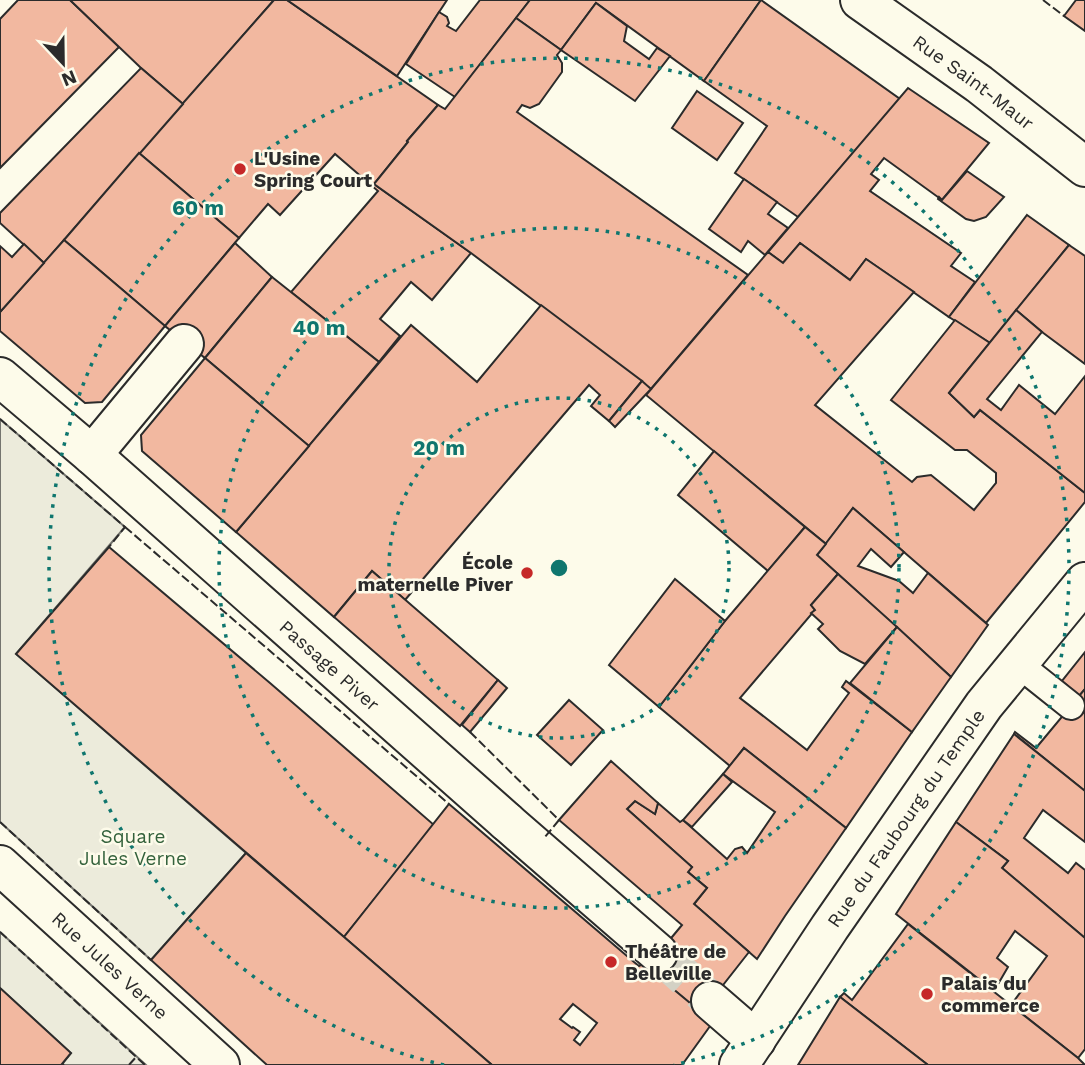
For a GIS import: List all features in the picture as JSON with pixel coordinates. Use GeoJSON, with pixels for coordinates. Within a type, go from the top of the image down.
{"type":"FeatureCollection","features":[{"type":"Feature","properties":{"kind":"street","name":"Rue Saint-Maur"},"geometry":{"type":"LineString","coordinates":[[860,0],[979,84],[1085,167]]}},
{"type":"Feature","properties":{"kind":"street"},"geometry":{"type":"LineString","coordinates":[[92,455],[184,344]]}},
{"type":"Feature","properties":{"kind":"street","name":"Passage Piver"},"geometry":{"type":"LineString","coordinates":[[0,377],[658,953]]}},
{"type":"Feature","properties":{"kind":"street","name":"Rue du Faubourg du Temple"},"geometry":{"type":"LineString","coordinates":[[748,1053],[830,927],[984,705],[1085,582]]}},
{"type":"Feature","properties":{"kind":"street","name":"Rue Jules Verne"},"geometry":{"type":"LineString","coordinates":[[0,865],[220,1065]]}},
{"type":"Feature","properties":{"kind":"street"},"geometry":{"type":"LineString","coordinates":[[711,1000],[748,1053]]}},
{"type":"Feature","properties":{"kind":"lane"},"geometry":{"type":"LineString","coordinates":[[1017,663],[1072,706]]}},
{"type":"Feature","properties":{"kind":"green space","name":"Square Jules Verne"},"geometry":{"type":"Polygon","coordinates":[[[0,419],[125,527],[16,654],[246,853],[151,960],[0,822],[0,419]]]}},
{"type":"Feature","properties":{"kind":"green space"},"geometry":{"type":"Polygon","coordinates":[[[0,932],[146,1065],[62,1064],[71,1053],[0,988],[0,932]]]}},
{"type":"Feature","properties":{"kind":"building"},"geometry":{"type":"Polygon","coordinates":[[[18,0],[70,0],[119,47],[0,168],[0,19],[18,0]]]}},
{"type":"Feature","properties":{"kind":"building"},"geometry":{"type":"Polygon","coordinates":[[[70,0],[274,0],[183,104],[70,0]]]}},
{"type":"Feature","properties":{"kind":"building","name":"L'Usine Spring Court"},"geometry":{"type":"Polygon","coordinates":[[[274,0],[287,0],[438,105],[374,184],[471,253],[432,300],[411,282],[380,319],[400,336],[379,362],[291,292],[378,191],[335,154],[280,215],[268,204],[239,238],[139,153],[274,0]]]}},
{"type":"Feature","properties":{"kind":"building"},"geometry":{"type":"Polygon","coordinates":[[[287,0],[447,0],[397,76],[287,0]]]}},
{"type":"Feature","properties":{"kind":"building"},"geometry":{"type":"Polygon","coordinates":[[[480,0],[530,0],[455,97],[406,64],[439,12],[447,17],[447,26],[456,31],[480,0]]]}},
{"type":"Feature","properties":{"kind":"building"},"geometry":{"type":"Polygon","coordinates":[[[530,0],[761,0],[704,81],[596,3],[561,50],[516,18],[530,0]]]}},
{"type":"Feature","properties":{"kind":"building"},"geometry":{"type":"Polygon","coordinates":[[[761,0],[900,99],[798,217],[735,173],[767,126],[704,81],[761,0]]]}},
{"type":"Feature","properties":{"kind":"building"},"geometry":{"type":"Polygon","coordinates":[[[1076,0],[1085,0],[1085,31],[1064,16],[1076,0]]]}},
{"type":"Feature","properties":{"kind":"building"},"geometry":{"type":"Polygon","coordinates":[[[596,3],[627,26],[624,41],[649,59],[657,48],[670,56],[635,101],[561,50],[596,3]]]}},
{"type":"Feature","properties":{"kind":"building"},"geometry":{"type":"Polygon","coordinates":[[[516,18],[561,50],[557,55],[562,63],[562,72],[539,104],[530,108],[522,105],[517,112],[748,275],[651,389],[471,253],[374,184],[438,105],[445,109],[516,18]]]}},
{"type":"Feature","properties":{"kind":"building"},"geometry":{"type":"Polygon","coordinates":[[[141,68],[183,104],[44,263],[0,223],[0,213],[141,68]]]}},
{"type":"Feature","properties":{"kind":"building"},"geometry":{"type":"Polygon","coordinates":[[[908,88],[989,143],[942,200],[884,158],[871,174],[879,180],[870,191],[961,253],[951,266],[975,282],[949,317],[866,259],[850,280],[800,243],[783,263],[768,252],[908,88]]]}},
{"type":"Feature","properties":{"kind":"building"},"geometry":{"type":"Polygon","coordinates":[[[697,91],[743,123],[717,160],[672,128],[697,91]]]}},
{"type":"Feature","properties":{"kind":"building"},"geometry":{"type":"Polygon","coordinates":[[[139,153],[239,238],[165,326],[64,240],[139,153]]]}},
{"type":"Feature","properties":{"kind":"building"},"geometry":{"type":"Polygon","coordinates":[[[967,171],[1004,197],[986,217],[974,221],[966,219],[938,199],[939,197],[942,200],[967,171]]]}},
{"type":"Feature","properties":{"kind":"building"},"geometry":{"type":"Polygon","coordinates":[[[744,179],[777,202],[768,214],[788,228],[765,255],[748,241],[741,252],[709,229],[744,179]]]}},
{"type":"Feature","properties":{"kind":"building"},"geometry":{"type":"Polygon","coordinates":[[[1027,215],[1069,245],[990,343],[949,317],[1027,215]]]}},
{"type":"Feature","properties":{"kind":"building"},"geometry":{"type":"Polygon","coordinates":[[[64,240],[165,326],[102,402],[85,403],[0,331],[0,312],[64,240]]]}},
{"type":"Feature","properties":{"kind":"building"},"geometry":{"type":"Polygon","coordinates":[[[235,243],[272,277],[205,358],[165,326],[235,243]]]}},
{"type":"Feature","properties":{"kind":"building"},"geometry":{"type":"Polygon","coordinates":[[[800,243],[850,280],[866,259],[914,292],[815,405],[912,482],[917,477],[931,475],[974,510],[996,483],[996,473],[967,450],[955,450],[891,400],[955,320],[990,343],[949,393],[974,417],[980,410],[1085,493],[1085,502],[986,623],[853,508],[826,544],[646,395],[768,252],[783,263],[800,243]]]}},
{"type":"Feature","properties":{"kind":"building"},"geometry":{"type":"Polygon","coordinates":[[[24,244],[44,263],[0,312],[0,246],[12,257],[24,244]]]}},
{"type":"Feature","properties":{"kind":"building"},"geometry":{"type":"Polygon","coordinates":[[[1069,245],[1085,256],[1085,364],[1016,310],[1069,245]]]}},
{"type":"Feature","properties":{"kind":"building"},"geometry":{"type":"Polygon","coordinates":[[[272,277],[379,362],[309,446],[205,358],[272,277]]]}},
{"type":"Feature","properties":{"kind":"building"},"geometry":{"type":"Polygon","coordinates":[[[541,305],[642,381],[609,421],[591,406],[600,395],[589,385],[405,600],[372,571],[334,617],[236,532],[411,325],[477,382],[541,305]]]}},
{"type":"Feature","properties":{"kind":"building"},"geometry":{"type":"Polygon","coordinates":[[[1016,310],[1042,332],[987,399],[1001,410],[1019,385],[1055,414],[1085,376],[1085,493],[980,410],[974,417],[949,393],[1016,310]]]}},
{"type":"Feature","properties":{"kind":"building"},"geometry":{"type":"Polygon","coordinates":[[[205,358],[309,446],[236,532],[142,451],[141,435],[205,358]]]}},
{"type":"Feature","properties":{"kind":"building"},"geometry":{"type":"Polygon","coordinates":[[[642,381],[651,389],[615,427],[609,421],[642,381]]]}},
{"type":"Feature","properties":{"kind":"building"},"geometry":{"type":"Polygon","coordinates":[[[714,451],[805,527],[768,571],[678,495],[714,451]]]}},
{"type":"Feature","properties":{"kind":"building"},"geometry":{"type":"Polygon","coordinates":[[[853,508],[904,552],[891,567],[871,549],[858,566],[899,581],[913,593],[928,573],[988,625],[951,677],[817,555],[853,508]]]}},
{"type":"Feature","properties":{"kind":"building"},"geometry":{"type":"Polygon","coordinates":[[[805,527],[826,544],[817,555],[838,574],[811,605],[815,610],[740,698],[807,750],[849,693],[842,687],[846,681],[912,732],[846,828],[744,748],[730,766],[659,707],[725,621],[805,527]]]}},
{"type":"Feature","properties":{"kind":"building"},"geometry":{"type":"Polygon","coordinates":[[[109,547],[434,825],[344,937],[16,654],[109,547]]]}},
{"type":"Feature","properties":{"kind":"building"},"geometry":{"type":"Polygon","coordinates":[[[372,571],[498,680],[460,726],[334,617],[372,571]]]}},
{"type":"Feature","properties":{"kind":"building"},"geometry":{"type":"Polygon","coordinates":[[[838,574],[897,627],[865,664],[840,651],[818,629],[823,624],[811,613],[815,610],[811,605],[838,574]]]}},
{"type":"Feature","properties":{"kind":"building"},"geometry":{"type":"Polygon","coordinates":[[[675,579],[725,621],[659,707],[609,665],[675,579]]]}},
{"type":"Feature","properties":{"kind":"building"},"geometry":{"type":"Polygon","coordinates":[[[897,627],[951,677],[912,732],[850,683],[897,627]]]}},
{"type":"Feature","properties":{"kind":"building"},"geometry":{"type":"Polygon","coordinates":[[[1085,652],[1085,689],[1079,696],[1062,681],[1085,652]]]}},
{"type":"Feature","properties":{"kind":"building"},"geometry":{"type":"Polygon","coordinates":[[[498,680],[507,688],[470,732],[462,725],[498,680]]]}},
{"type":"Feature","properties":{"kind":"building"},"geometry":{"type":"Polygon","coordinates":[[[1085,689],[1085,791],[1014,734],[1015,732],[1036,748],[1085,689]]]}},
{"type":"Feature","properties":{"kind":"building"},"geometry":{"type":"Polygon","coordinates":[[[569,700],[603,730],[571,765],[537,735],[569,700]]]}},
{"type":"Feature","properties":{"kind":"building"},"geometry":{"type":"Polygon","coordinates":[[[1014,734],[1085,791],[1085,842],[1043,810],[1024,838],[1068,873],[1076,863],[1085,870],[1085,938],[1002,868],[1008,861],[956,822],[1014,734]]]}},
{"type":"Feature","properties":{"kind":"building"},"geometry":{"type":"Polygon","coordinates":[[[744,748],[846,828],[757,959],[694,904],[707,888],[688,872],[692,867],[627,809],[635,801],[655,814],[658,803],[680,822],[683,820],[727,859],[735,849],[742,847],[747,853],[775,812],[723,774],[744,748]]]}},
{"type":"Feature","properties":{"kind":"building"},"geometry":{"type":"Polygon","coordinates":[[[611,761],[658,803],[655,814],[635,801],[627,809],[692,867],[688,872],[707,888],[694,904],[749,952],[701,1013],[647,967],[682,925],[559,820],[611,761]]]}},
{"type":"Feature","properties":{"kind":"building"},"geometry":{"type":"Polygon","coordinates":[[[723,774],[732,782],[692,827],[683,820],[723,774]]]}},
{"type":"Feature","properties":{"kind":"building"},"geometry":{"type":"Polygon","coordinates":[[[449,804],[634,962],[639,966],[643,964],[713,1022],[682,1065],[492,1065],[344,937],[449,804]],[[573,1004],[560,1019],[580,1032],[574,1040],[580,1045],[597,1023],[573,1004]]]}},
{"type":"Feature","properties":{"kind":"building"},"geometry":{"type":"Polygon","coordinates":[[[956,822],[1008,861],[1002,868],[1085,938],[1085,1049],[1078,1058],[1011,1005],[1047,956],[1015,931],[997,958],[1008,967],[994,991],[896,914],[956,822]]]}},
{"type":"Feature","properties":{"kind":"building"},"geometry":{"type":"Polygon","coordinates":[[[246,853],[492,1065],[267,1065],[151,960],[246,853]]]}},
{"type":"Feature","properties":{"kind":"building","name":"Palais du commerce"},"geometry":{"type":"Polygon","coordinates":[[[908,924],[1085,1065],[928,1065],[840,997],[844,993],[852,1000],[908,924]]]}},
{"type":"Feature","properties":{"kind":"building"},"geometry":{"type":"Polygon","coordinates":[[[0,988],[71,1053],[62,1064],[64,1065],[0,1065],[0,988]]]}},
{"type":"Feature","properties":{"kind":"building"},"geometry":{"type":"Polygon","coordinates":[[[840,997],[928,1065],[798,1065],[840,997]]]}},
{"type":"Feature","properties":{"kind":"tunnel"},"geometry":{"type":"LineString","coordinates":[[658,953],[711,1001]]}},
{"type":"Feature","properties":{"kind":"fence"},"geometry":{"type":"LineString","coordinates":[[1043,0],[1064,16]]}},
{"type":"Feature","properties":{"kind":"fence"},"geometry":{"type":"LineString","coordinates":[[0,419],[125,527],[109,547]]}},
{"type":"Feature","properties":{"kind":"fence"},"geometry":{"type":"LineString","coordinates":[[125,527],[449,804]]}},
{"type":"Feature","properties":{"kind":"fence"},"geometry":{"type":"LineString","coordinates":[[470,732],[559,820],[545,837]]}},
{"type":"Feature","properties":{"kind":"fence"},"geometry":{"type":"LineString","coordinates":[[0,822],[151,960]]}},
{"type":"Feature","properties":{"kind":"fence"},"geometry":{"type":"LineString","coordinates":[[0,932],[145,1065]]}},
{"type":"Feature","properties":{"kind":"fence"},"geometry":{"type":"LineString","coordinates":[[129,1065],[136,1057]]}},
{"type":"Feature","properties":{"kind":"place","name":"L'Usine Spring Court"},"geometry":{"type":"Point","coordinates":[240,169]}},
{"type":"Feature","properties":{"kind":"place","name":"École maternelle Piver"},"geometry":{"type":"Point","coordinates":[527,573]}},
{"type":"Feature","properties":{"kind":"place","name":"Théâtre de Belleville"},"geometry":{"type":"Point","coordinates":[611,962]}},
{"type":"Feature","properties":{"kind":"place","name":"Palais du commerce"},"geometry":{"type":"Point","coordinates":[927,994]}}]}
